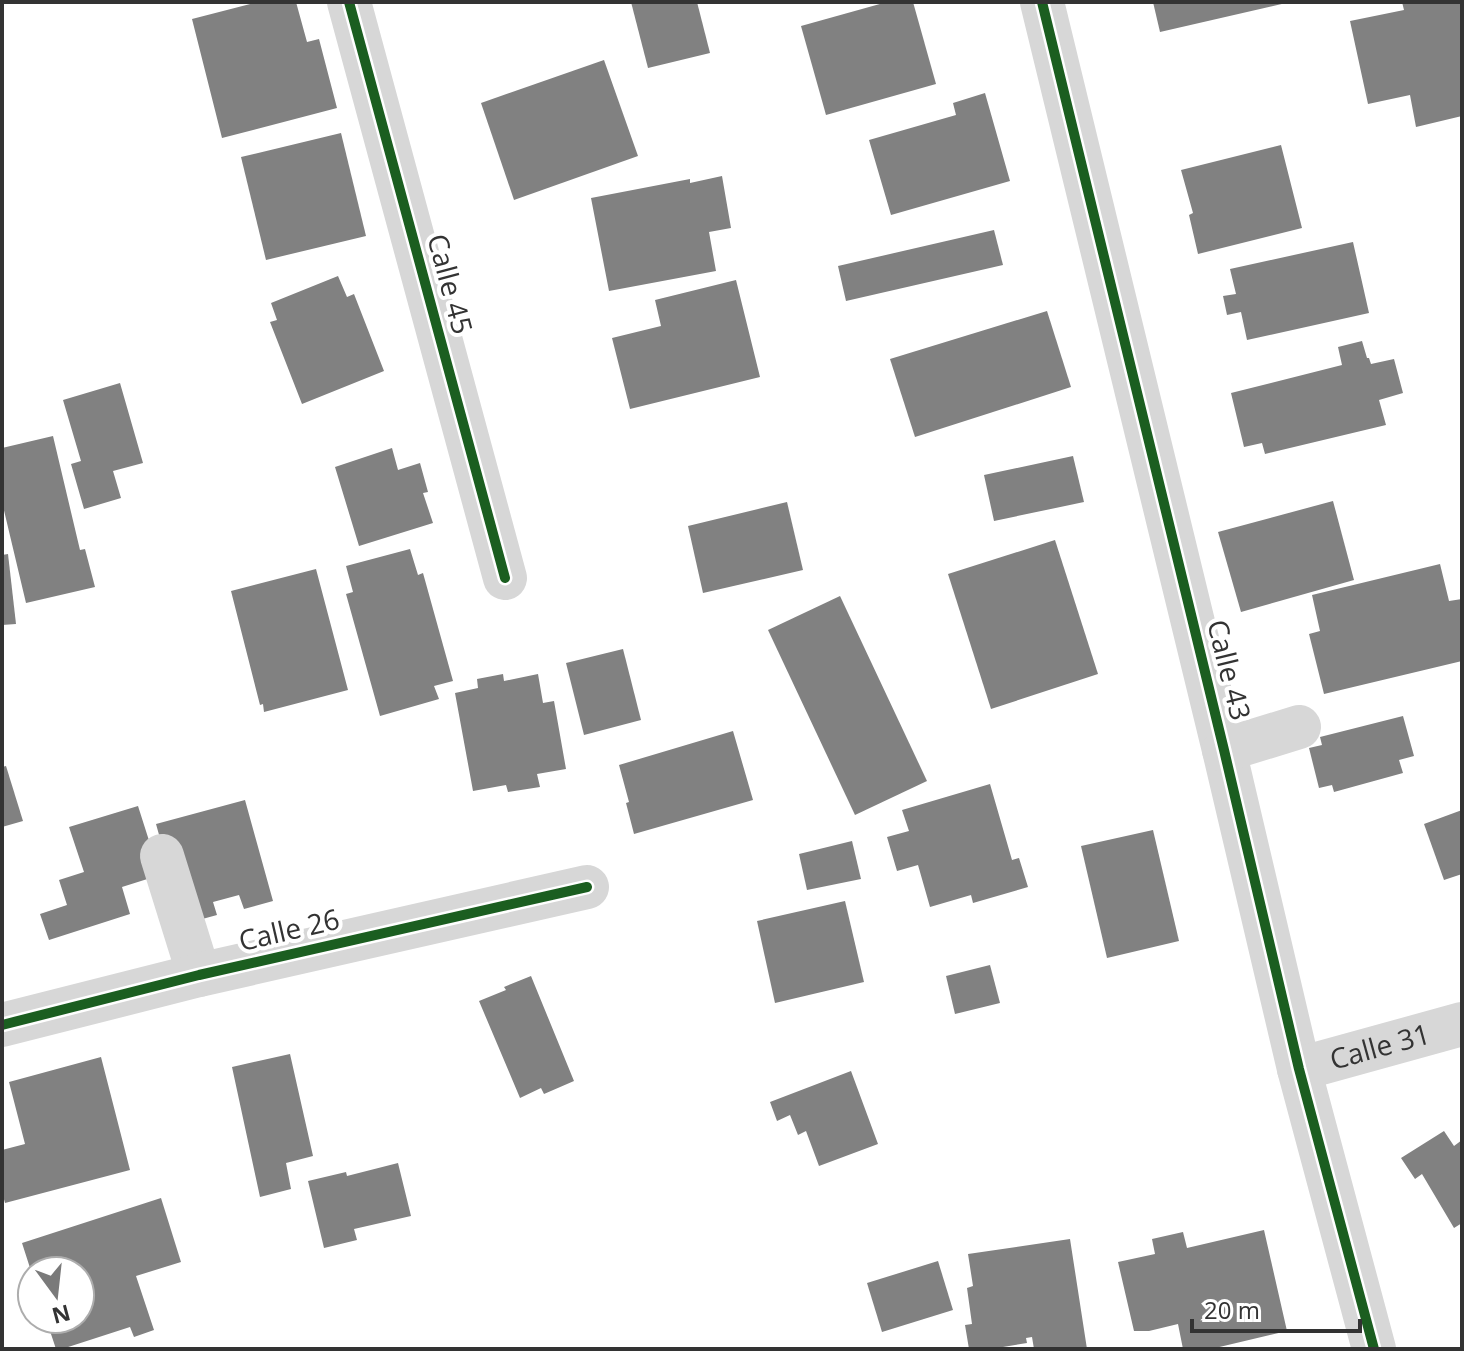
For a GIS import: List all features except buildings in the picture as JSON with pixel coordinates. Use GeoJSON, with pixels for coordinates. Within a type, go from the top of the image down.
{"type":"FeatureCollection","features":[{"type":"Feature","properties":{"kind":"street","name":"Calle 45"},"geometry":{"type":"LineString","coordinates":[[349,2],[505,578]]}},
{"type":"Feature","properties":{"kind":"street","name":"Calle 43"},"geometry":{"type":"LineString","coordinates":[[1042,2],[1299,1069],[1374,1349]]}},
{"type":"Feature","properties":{"kind":"street"},"geometry":{"type":"LineString","coordinates":[[1224,750],[1299,727]]}},
{"type":"Feature","properties":{"kind":"street"},"geometry":{"type":"LineString","coordinates":[[162,856],[199,975]]}},
{"type":"Feature","properties":{"kind":"street","name":"Calle 26"},"geometry":{"type":"LineString","coordinates":[[2,1025],[199,975],[587,887]]}},
{"type":"Feature","properties":{"kind":"street","name":"Calle 31"},"geometry":{"type":"LineString","coordinates":[[1299,1069],[1462,1024]]}},
{"type":"Feature","properties":{"kind":"cycle path"},"geometry":{"type":"LineString","coordinates":[[349,2],[505,578]]}},
{"type":"Feature","properties":{"kind":"cycle path"},"geometry":{"type":"LineString","coordinates":[[1042,2],[1299,1069],[1374,1349]]}},
{"type":"Feature","properties":{"kind":"cycle path"},"geometry":{"type":"LineString","coordinates":[[2,1025],[199,975],[587,887]]}}]}
